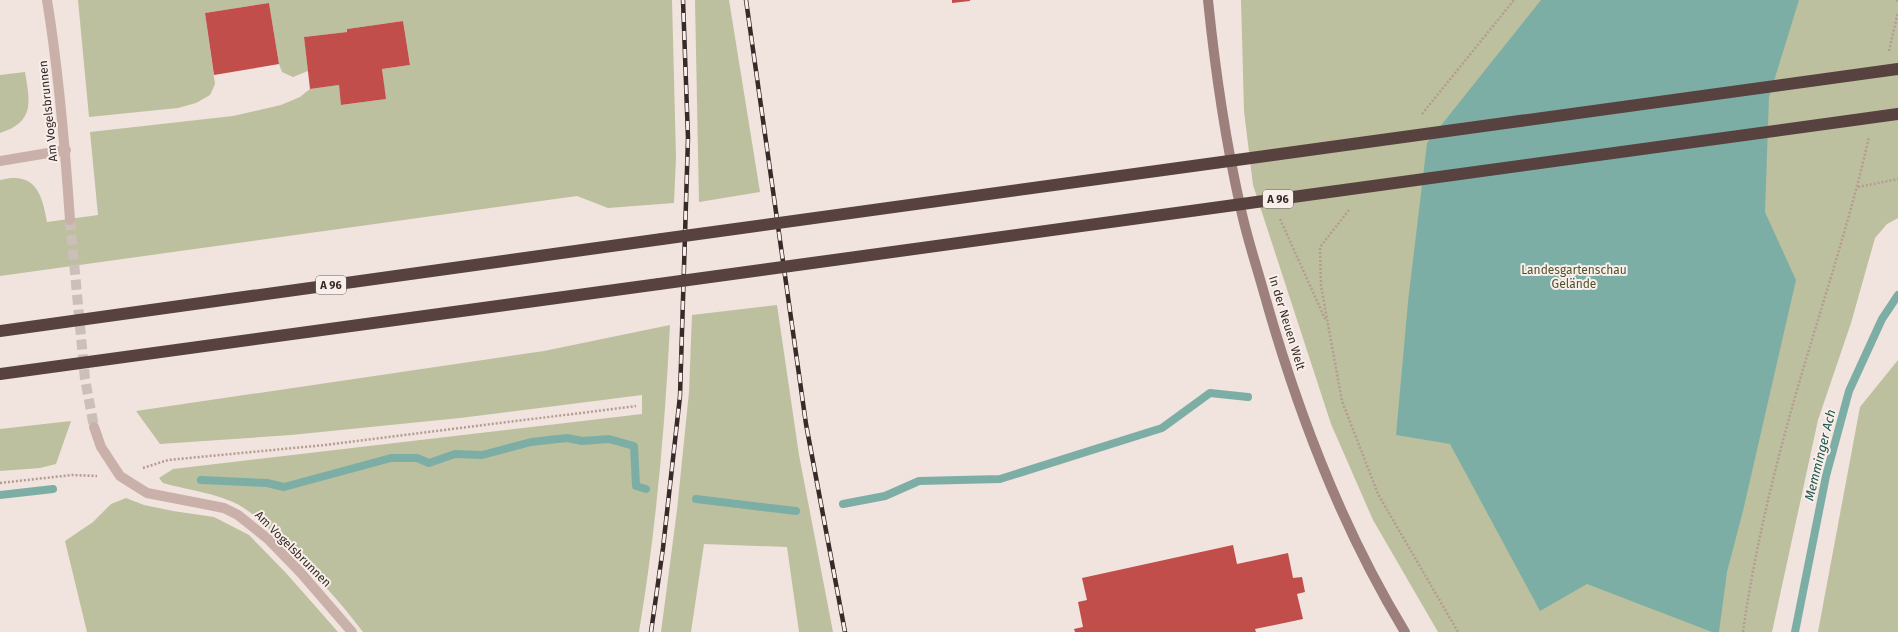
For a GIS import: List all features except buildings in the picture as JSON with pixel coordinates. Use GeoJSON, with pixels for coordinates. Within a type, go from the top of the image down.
{"type":"FeatureCollection","features":[{"type":"Feature","properties":{"kind":"highway","name":"A 96"},"geometry":{"type":"LineString","coordinates":[[0,331],[1898,69]]}},
{"type":"Feature","properties":{"kind":"highway","name":"A 96"},"geometry":{"type":"LineString","coordinates":[[0,374],[1898,114]]}},
{"type":"Feature","properties":{"kind":"street","name":"Am Vogelsbrunnen"},"geometry":{"type":"LineString","coordinates":[[47,0],[54,41],[66,150],[70,220]]}},
{"type":"Feature","properties":{"kind":"street","name":"In der Neuen Welt"},"geometry":{"type":"LineString","coordinates":[[1208,0],[1214,58],[1224,123],[1240,206],[1276,338],[1325,476],[1355,540],[1406,632]]}},
{"type":"Feature","properties":{"kind":"street"},"geometry":{"type":"LineString","coordinates":[[0,161],[66,150]]}},
{"type":"Feature","properties":{"kind":"street","name":"Am Vogelsbrunnen"},"geometry":{"type":"LineString","coordinates":[[94,427],[101,447],[120,476],[147,493],[224,508],[238,515],[268,539],[301,573],[352,632]]}},
{"type":"Feature","properties":{"kind":"path"},"geometry":{"type":"LineString","coordinates":[[1420,116],[1514,0]]}},
{"type":"Feature","properties":{"kind":"path"},"geometry":{"type":"LineString","coordinates":[[1888,58],[1898,12]]}},
{"type":"Feature","properties":{"kind":"path"},"geometry":{"type":"LineString","coordinates":[[1743,632],[1749,584],[1788,423],[1858,187],[1870,134]]}},
{"type":"Feature","properties":{"kind":"path"},"geometry":{"type":"LineString","coordinates":[[1858,187],[1898,179]]}},
{"type":"Feature","properties":{"kind":"path"},"geometry":{"type":"LineString","coordinates":[[1354,204],[1320,247],[1321,286],[1342,401],[1378,494],[1458,632]]}},
{"type":"Feature","properties":{"kind":"path"},"geometry":{"type":"LineString","coordinates":[[0,483],[72,475],[120,476],[168,460],[325,446],[636,406]]}},
{"type":"Feature","properties":{"kind":"green space"},"geometry":{"type":"Polygon","coordinates":[[[78,0],[672,0],[676,157],[674,203],[608,208],[577,196],[0,276],[0,180],[12,178],[21,179],[29,182],[35,187],[42,202],[47,222],[98,215],[90,132],[233,116],[281,105],[300,97],[310,89],[339,85],[342,105],[385,99],[382,69],[410,65],[403,21],[347,29],[347,32],[304,37],[308,71],[293,77],[282,72],[279,64],[269,3],[205,13],[215,84],[210,95],[196,103],[178,108],[89,117],[78,0]]]}},
{"type":"Feature","properties":{"kind":"green space"},"geometry":{"type":"Polygon","coordinates":[[[695,0],[729,0],[760,192],[699,202],[695,0]]]}},
{"type":"Feature","properties":{"kind":"green space","name":"Landesgartenschau Gelände"},"geometry":{"type":"Polygon","coordinates":[[[1241,0],[1898,0],[1898,218],[1887,224],[1875,238],[1851,323],[1818,420],[1772,632],[1438,632],[1373,520],[1331,424],[1253,185],[1244,111],[1241,0]]]}},
{"type":"Feature","properties":{"kind":"green space"},"geometry":{"type":"Polygon","coordinates":[[[25,72],[29,102],[28,110],[25,117],[19,123],[0,133],[0,75],[25,72]]]}},
{"type":"Feature","properties":{"kind":"green space"},"geometry":{"type":"Polygon","coordinates":[[[777,305],[799,455],[833,632],[799,632],[787,547],[704,544],[691,632],[661,632],[677,510],[689,392],[692,315],[777,305]]]}},
{"type":"Feature","properties":{"kind":"green space"},"geometry":{"type":"Polygon","coordinates":[[[670,325],[659,478],[639,632],[363,632],[315,575],[251,513],[228,500],[163,483],[159,478],[173,469],[642,414],[642,395],[460,418],[291,435],[160,444],[136,411],[544,351],[670,325]]]}},
{"type":"Feature","properties":{"kind":"green space"},"geometry":{"type":"Polygon","coordinates":[[[1898,360],[1898,632],[1818,632],[1860,407],[1898,360]]]}},
{"type":"Feature","properties":{"kind":"green space"},"geometry":{"type":"Polygon","coordinates":[[[71,421],[56,464],[40,468],[0,471],[0,429],[71,421]]]}},
{"type":"Feature","properties":{"kind":"green space"},"geometry":{"type":"Polygon","coordinates":[[[126,498],[144,505],[214,517],[249,535],[286,573],[338,632],[87,632],[65,541],[93,522],[111,504],[126,498]]]}},
{"type":"Feature","properties":{"kind":"water"},"geometry":{"type":"Polygon","coordinates":[[[1541,0],[1799,0],[1769,97],[1765,212],[1796,280],[1743,511],[1727,572],[1719,632],[1712,632],[1587,584],[1540,611],[1450,444],[1396,435],[1408,302],[1427,143],[1541,0]]]}},
{"type":"Feature","properties":{"kind":"waterway","name":"Memminger Ach"},"geometry":{"type":"LineString","coordinates":[[1795,632],[1826,476],[1849,391],[1882,319],[1898,295]]}},
{"type":"Feature","properties":{"kind":"waterway"},"geometry":{"type":"LineString","coordinates":[[843,504],[885,496],[919,481],[1000,479],[1162,428],[1210,393],[1248,397]]}},
{"type":"Feature","properties":{"kind":"waterway"},"geometry":{"type":"LineString","coordinates":[[201,480],[267,483],[284,487],[391,458],[417,458],[429,463],[455,454],[482,455],[531,442],[567,438],[582,441],[609,439],[634,446],[636,486],[646,489]]}},
{"type":"Feature","properties":{"kind":"waterway"},"geometry":{"type":"LineString","coordinates":[[0,495],[53,489]]}},
{"type":"Feature","properties":{"kind":"waterway"},"geometry":{"type":"LineString","coordinates":[[696,499],[796,511]]}},
{"type":"Feature","properties":{"kind":"tunnel"},"geometry":{"type":"LineString","coordinates":[[70,220],[85,379],[94,427]]}},
{"type":"Feature","properties":{"kind":"railway"},"geometry":{"type":"LineString","coordinates":[[651,632],[663,548],[680,396],[688,138],[683,0]]}},
{"type":"Feature","properties":{"kind":"railway"},"geometry":{"type":"LineString","coordinates":[[746,0],[806,424],[845,632]]}}]}
